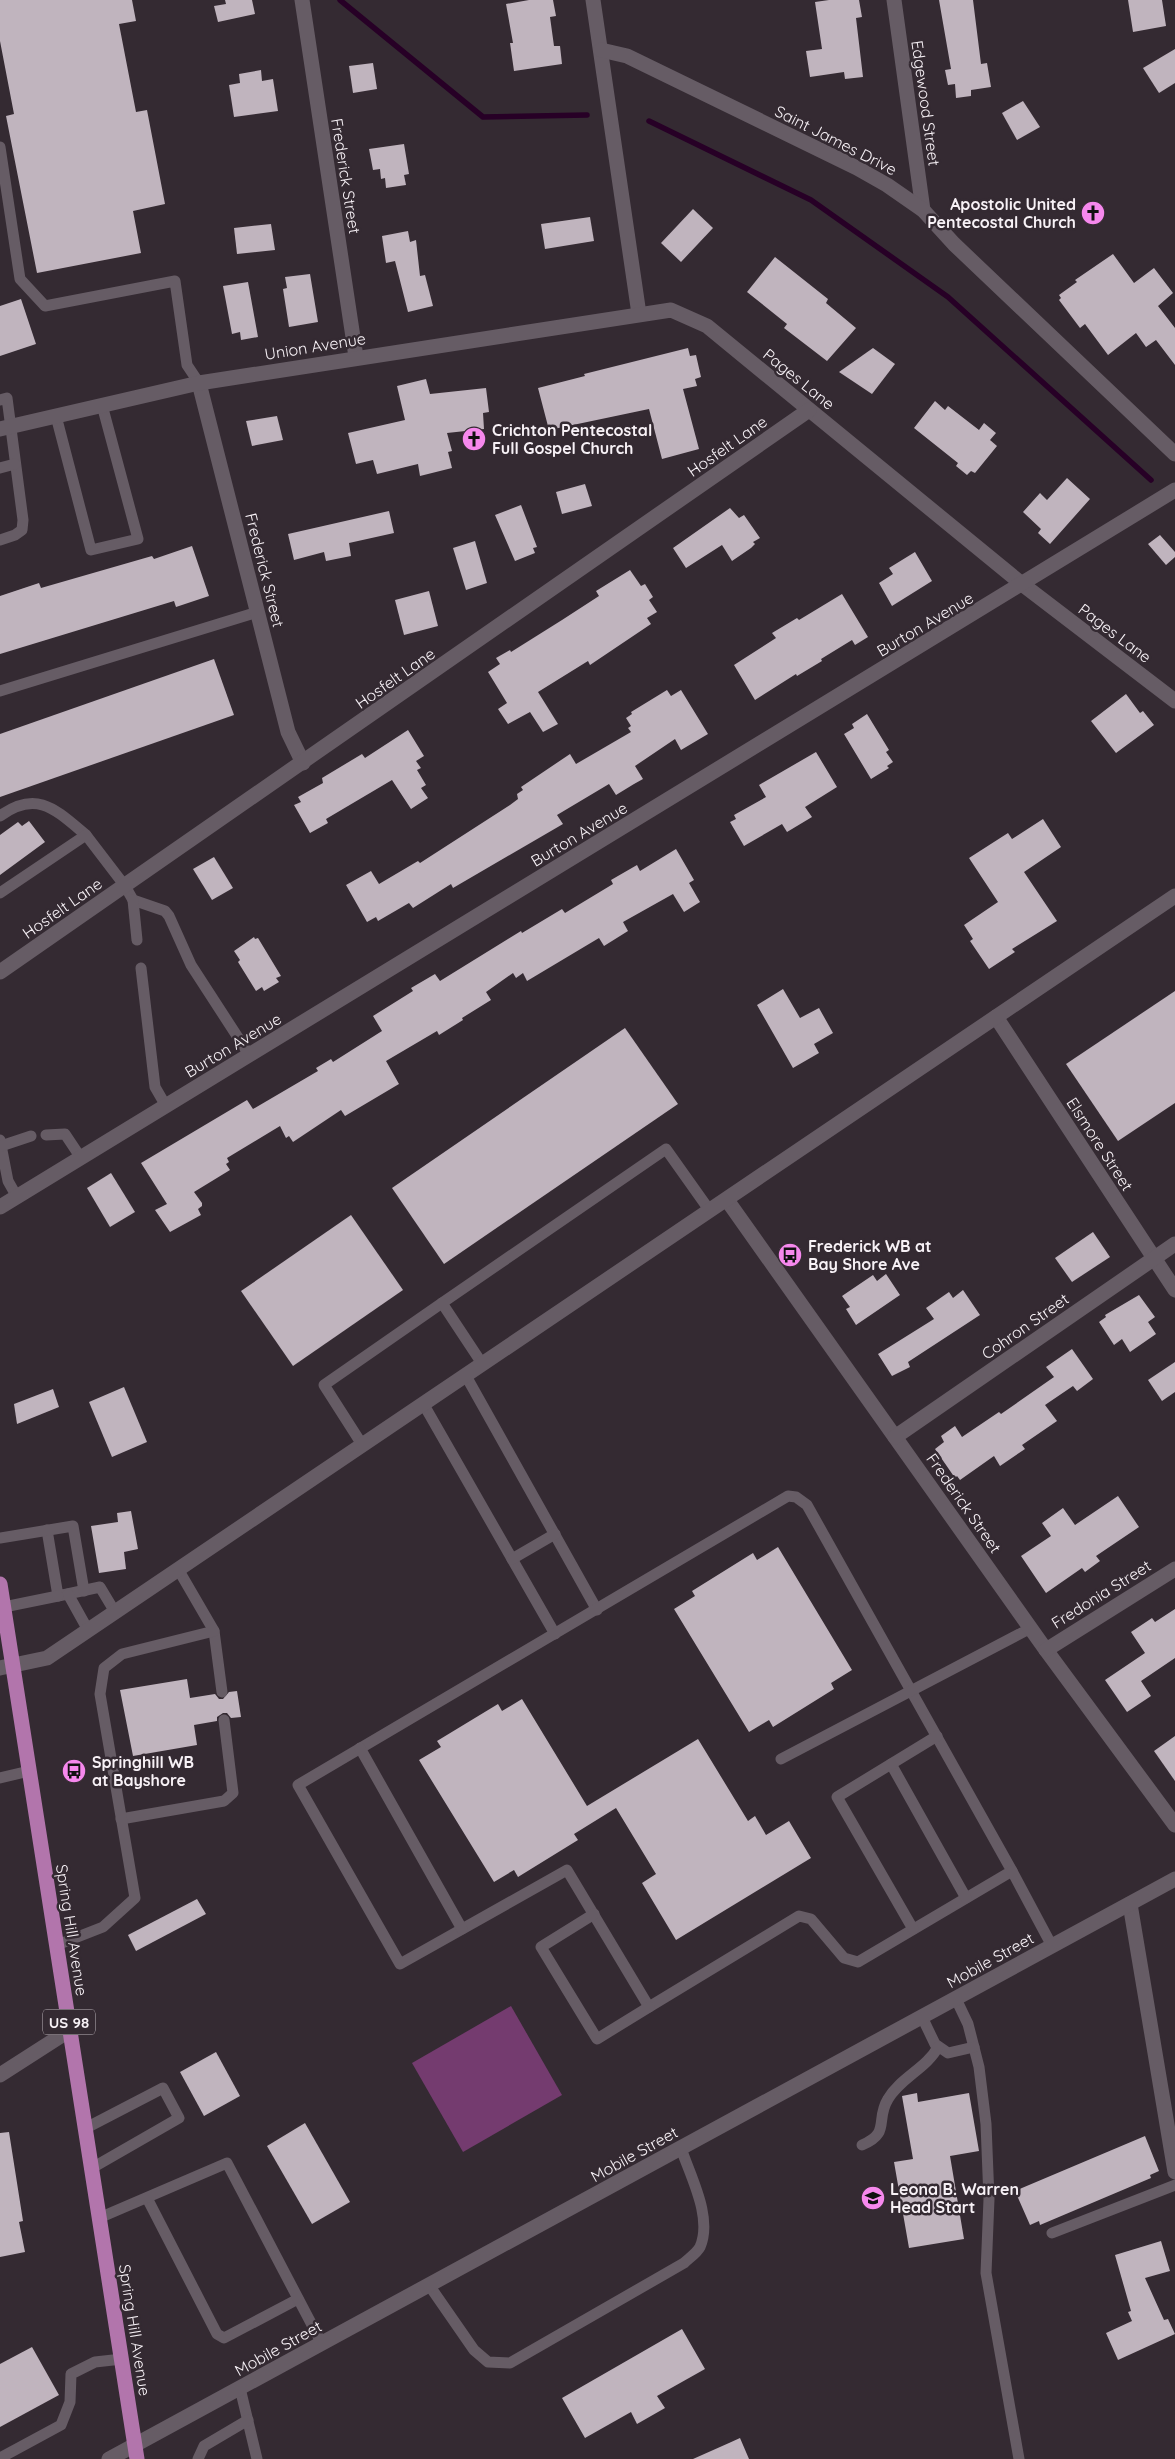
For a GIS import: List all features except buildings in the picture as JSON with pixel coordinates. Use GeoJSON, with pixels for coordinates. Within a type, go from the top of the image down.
{"type":"FeatureCollection","features":[{"type":"Feature","properties":{"kind":"main road","name":"Spring Hill Avenue"},"geometry":{"type":"LineString","coordinates":[[0,1584],[4,1607],[6,1667],[29,1771],[136,2452]]}},
{"type":"Feature","properties":{"kind":"street","name":"Frederick Street"},"geometry":{"type":"LineString","coordinates":[[302,0],[356,357]]}},
{"type":"Feature","properties":{"kind":"street"},"geometry":{"type":"LineString","coordinates":[[593,0],[639,314]]}},
{"type":"Feature","properties":{"kind":"street","name":"Edgewood Street"},"geometry":{"type":"LineString","coordinates":[[894,0],[923,210]]}},
{"type":"Feature","properties":{"kind":"street","name":"Saint James Drive"},"geometry":{"type":"LineString","coordinates":[[601,50],[627,56],[857,168],[887,185],[923,210],[954,244],[1175,454]]}},
{"type":"Feature","properties":{"kind":"street","name":"Pages Lane"},"geometry":{"type":"LineString","coordinates":[[639,314],[671,310],[707,326],[1022,584],[1175,702]]}},
{"type":"Feature","properties":{"kind":"street","name":"Union Avenue"},"geometry":{"type":"LineString","coordinates":[[6,428],[199,383],[639,314]]}},
{"type":"Feature","properties":{"kind":"street","name":"Frederick Street"},"geometry":{"type":"LineString","coordinates":[[199,383],[288,732],[303,764]]}},
{"type":"Feature","properties":{"kind":"street","name":"Hosfelt Lane"},"geometry":{"type":"LineString","coordinates":[[0,972],[303,764],[809,410]]}},
{"type":"Feature","properties":{"kind":"street","name":"Burton Avenue"},"geometry":{"type":"LineString","coordinates":[[0,1207],[1175,490]]}},
{"type":"Feature","properties":{"kind":"street"},"geometry":{"type":"LineString","coordinates":[[6,1667],[47,1658],[1175,896]]}},
{"type":"Feature","properties":{"kind":"street","name":"Elsmore Street"},"geometry":{"type":"LineString","coordinates":[[996,1018],[1175,1290]]}},
{"type":"Feature","properties":{"kind":"street","name":"Frederick Street"},"geometry":{"type":"LineString","coordinates":[[726,1200],[1046,1650],[1175,1825]]}},
{"type":"Feature","properties":{"kind":"street","name":"Cohron Street"},"geometry":{"type":"LineString","coordinates":[[895,1437],[1175,1244]]}},
{"type":"Feature","properties":{"kind":"street","name":"Fredonia Street"},"geometry":{"type":"LineString","coordinates":[[1046,1650],[1175,1569]]}},
{"type":"Feature","properties":{"kind":"street","name":"Mobile Street"},"geometry":{"type":"LineString","coordinates":[[109,2459],[136,2452],[240,2388],[1175,1879]]}},
{"type":"Feature","properties":{"kind":"street"},"geometry":{"type":"LineString","coordinates":[[1130,1904],[1174,2162]]}},
{"type":"Feature","properties":{"kind":"street"},"geometry":{"type":"LineString","coordinates":[[0,2075],[70,2030]]}},
{"type":"Feature","properties":{"kind":"lane"},"geometry":{"type":"LineString","coordinates":[[0,147],[20,279],[45,306],[175,281],[187,365],[199,383]]}},
{"type":"Feature","properties":{"kind":"lane"},"geometry":{"type":"LineString","coordinates":[[0,400],[7,398],[6,428],[15,464],[24,520],[22,530],[15,535],[0,540]]}},
{"type":"Feature","properties":{"kind":"lane"},"geometry":{"type":"LineString","coordinates":[[56,416],[91,550],[138,539],[102,405]]}},
{"type":"Feature","properties":{"kind":"lane"},"geometry":{"type":"LineString","coordinates":[[0,468],[15,464]]}},
{"type":"Feature","properties":{"kind":"lane"},"geometry":{"type":"LineString","coordinates":[[0,691],[258,612]]}},
{"type":"Feature","properties":{"kind":"lane"},"geometry":{"type":"LineString","coordinates":[[0,816],[13,806],[27,802],[40,804],[59,813],[86,835],[125,886],[132,900],[137,940]]}},
{"type":"Feature","properties":{"kind":"lane"},"geometry":{"type":"LineString","coordinates":[[0,893],[86,835]]}},
{"type":"Feature","properties":{"kind":"lane"},"geometry":{"type":"LineString","coordinates":[[132,900],[165,911],[169,916],[191,965],[250,1056]]}},
{"type":"Feature","properties":{"kind":"lane"},"geometry":{"type":"LineString","coordinates":[[141,968],[155,1086],[166,1106]]}},
{"type":"Feature","properties":{"kind":"lane"},"geometry":{"type":"LineString","coordinates":[[46,1135],[65,1134],[81,1158]]}},
{"type":"Feature","properties":{"kind":"lane"},"geometry":{"type":"LineString","coordinates":[[16,1197],[8,1181],[1,1143],[32,1136]]}},
{"type":"Feature","properties":{"kind":"lane"},"geometry":{"type":"LineString","coordinates":[[363,1446],[324,1385],[666,1149],[710,1211]]}},
{"type":"Feature","properties":{"kind":"lane"},"geometry":{"type":"LineString","coordinates":[[442,1303],[483,1365]]}},
{"type":"Feature","properties":{"kind":"lane"},"geometry":{"type":"LineString","coordinates":[[466,1376],[597,1610]]}},
{"type":"Feature","properties":{"kind":"lane"},"geometry":{"type":"LineString","coordinates":[[424,1405],[555,1634]]}},
{"type":"Feature","properties":{"kind":"lane"},"geometry":{"type":"LineString","coordinates":[[649,2007],[567,1870],[400,1964],[298,1785],[788,1496],[796,1497],[807,1505],[1052,1946]]}},
{"type":"Feature","properties":{"kind":"lane"},"geometry":{"type":"LineString","coordinates":[[0,1538],[73,1526],[84,1590]]}},
{"type":"Feature","properties":{"kind":"lane"},"geometry":{"type":"LineString","coordinates":[[48,1530],[63,1595],[88,1630]]}},
{"type":"Feature","properties":{"kind":"lane"},"geometry":{"type":"LineString","coordinates":[[512,1559],[556,1534]]}},
{"type":"Feature","properties":{"kind":"lane"},"geometry":{"type":"LineString","coordinates":[[178,1570],[214,1631],[222,1692]]}},
{"type":"Feature","properties":{"kind":"lane"},"geometry":{"type":"LineString","coordinates":[[4,1607],[100,1587],[115,1612]]}},
{"type":"Feature","properties":{"kind":"lane"},"geometry":{"type":"LineString","coordinates":[[781,1759],[1031,1628]]}},
{"type":"Feature","properties":{"kind":"lane"},"geometry":{"type":"LineString","coordinates":[[57,1945],[103,1927],[135,1898],[100,1694],[104,1668],[122,1654],[214,1631]]}},
{"type":"Feature","properties":{"kind":"lane"},"geometry":{"type":"LineString","coordinates":[[121,1819],[224,1801],[233,1793],[224,1720]]}},
{"type":"Feature","properties":{"kind":"lane"},"geometry":{"type":"LineString","coordinates":[[913,1929],[837,1797],[937,1736]]}},
{"type":"Feature","properties":{"kind":"lane"},"geometry":{"type":"LineString","coordinates":[[360,1748],[462,1929]]}},
{"type":"Feature","properties":{"kind":"lane"},"geometry":{"type":"LineString","coordinates":[[891,1764],[966,1898]]}},
{"type":"Feature","properties":{"kind":"lane"},"geometry":{"type":"LineString","coordinates":[[0,1778],[29,1771]]}},
{"type":"Feature","properties":{"kind":"lane"},"geometry":{"type":"LineString","coordinates":[[594,1914],[541,1947],[597,2039],[799,1916],[811,1919],[844,1958],[858,1962],[1012,1871]]}},
{"type":"Feature","properties":{"kind":"lane"},"geometry":{"type":"LineString","coordinates":[[956,1999],[968,2024],[979,2067],[986,2124],[988,2199],[986,2273],[1020,2459]]}},
{"type":"Feature","properties":{"kind":"lane"},"geometry":{"type":"LineString","coordinates":[[922,2017],[938,2047],[948,2053],[974,2047]]}},
{"type":"Feature","properties":{"kind":"lane"},"geometry":{"type":"LineString","coordinates":[[862,2145],[875,2140],[882,2125],[883,2109],[889,2097],[933,2057],[938,2047]]}},
{"type":"Feature","properties":{"kind":"lane"},"geometry":{"type":"LineString","coordinates":[[86,2128],[163,2088],[179,2118],[92,2168]]}},
{"type":"Feature","properties":{"kind":"lane"},"geometry":{"type":"LineString","coordinates":[[429,2285],[474,2350],[488,2362],[510,2364],[684,2263],[700,2248],[704,2227],[699,2202],[681,2148]]}},
{"type":"Feature","properties":{"kind":"lane"},"geometry":{"type":"LineString","coordinates":[[99,2218],[227,2163],[322,2344]]}},
{"type":"Feature","properties":{"kind":"lane"},"geometry":{"type":"LineString","coordinates":[[1052,2233],[1175,2185]]}},
{"type":"Feature","properties":{"kind":"lane"},"geometry":{"type":"LineString","coordinates":[[147,2198],[217,2334],[224,2338],[298,2299]]}},
{"type":"Feature","properties":{"kind":"lane"},"geometry":{"type":"LineString","coordinates":[[0,2458],[61,2425],[70,2402],[71,2374],[94,2362],[122,2359]]}},
{"type":"Feature","properties":{"kind":"lane"},"geometry":{"type":"LineString","coordinates":[[240,2388],[257,2459]]}},
{"type":"Feature","properties":{"kind":"lane"},"geometry":{"type":"LineString","coordinates":[[198,2459],[204,2446],[248,2420]]}},
{"type":"Feature","properties":{"kind":"shaded area"},"geometry":{"type":"Polygon","coordinates":[[[511,2006],[562,2095],[463,2152],[412,2063],[511,2006]]]}},
{"type":"Feature","properties":{"kind":"waterway"},"geometry":{"type":"LineString","coordinates":[[340,0],[483,117],[587,115]]}},
{"type":"Feature","properties":{"kind":"waterway"},"geometry":{"type":"LineString","coordinates":[[649,121],[811,200],[948,297],[1151,480]]}},
{"type":"Feature","properties":{"kind":"place","name":"Apostolic United Pentecostal Church"},"geometry":{"type":"Point","coordinates":[1093,213]}},
{"type":"Feature","properties":{"kind":"place","name":"Crichton Pentecostal Full Gospel Church"},"geometry":{"type":"Point","coordinates":[474,439]}},
{"type":"Feature","properties":{"kind":"place","name":"Frederick WB at Bay Shore Ave"},"geometry":{"type":"Point","coordinates":[790,1255]}},
{"type":"Feature","properties":{"kind":"place","name":"Springhill WB at Bayshore"},"geometry":{"type":"Point","coordinates":[74,1771]}},
{"type":"Feature","properties":{"kind":"place","name":"Leona B. Warren Head Start"},"geometry":{"type":"Point","coordinates":[873,2198]}}]}
